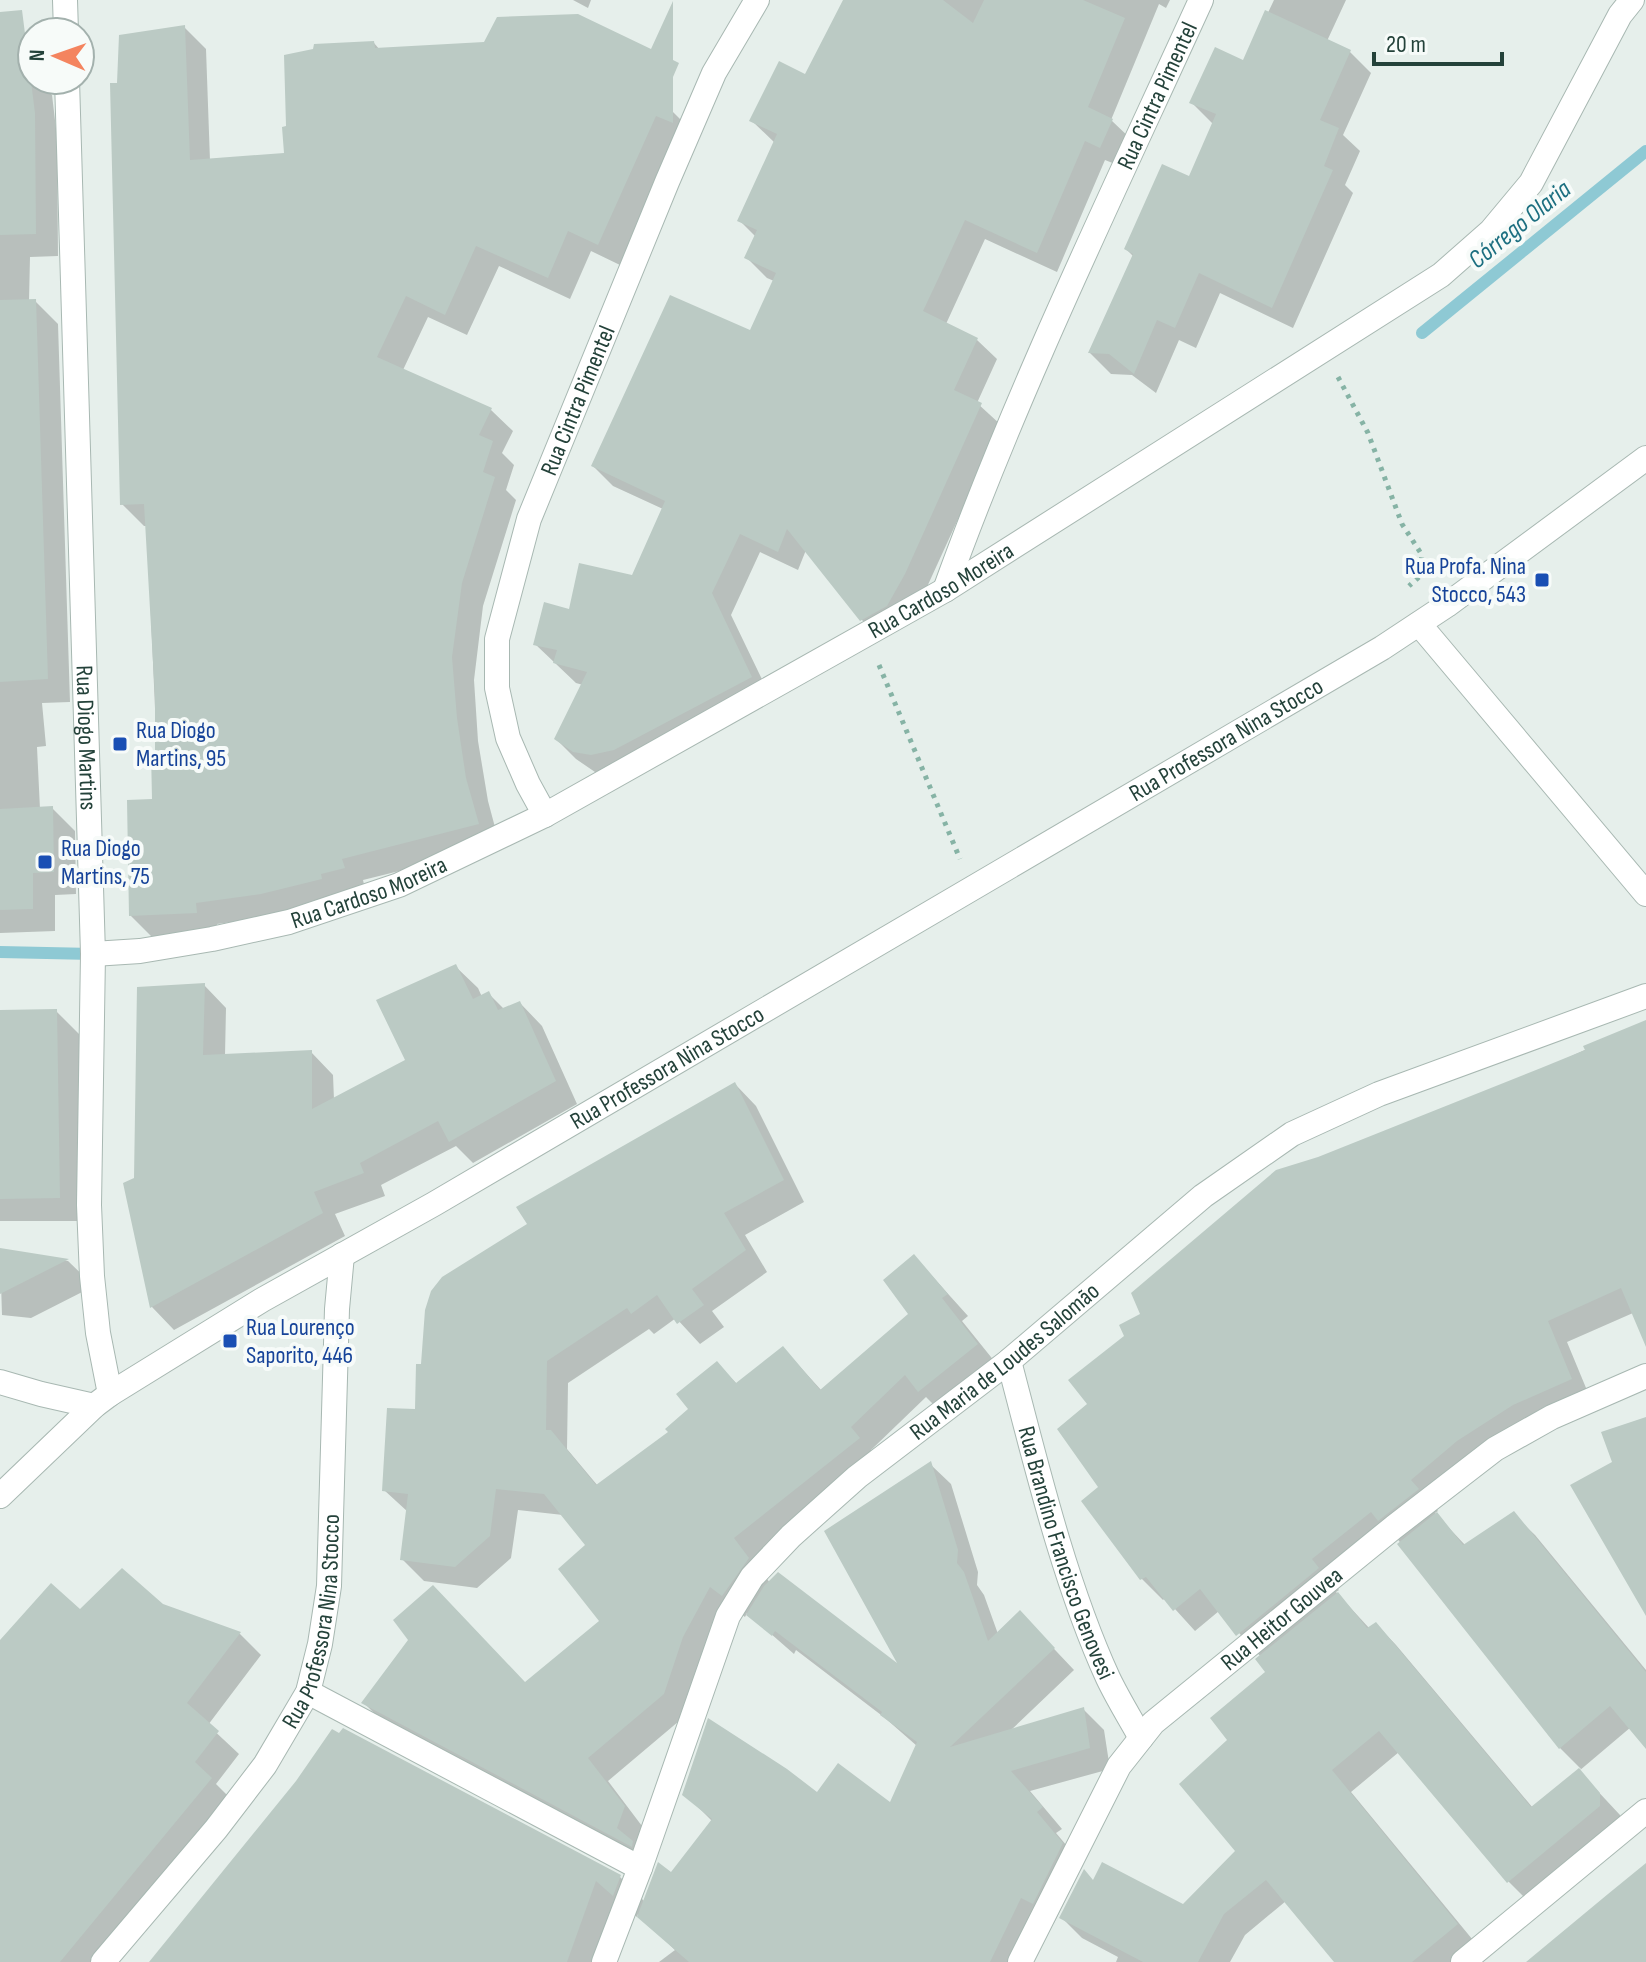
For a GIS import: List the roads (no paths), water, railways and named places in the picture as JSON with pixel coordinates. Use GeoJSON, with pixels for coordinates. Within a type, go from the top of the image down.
{"type":"FeatureCollection","features":[{"type":"Feature","properties":{"kind":"street","name":"Rua Cintra Pimentel"},"geometry":{"type":"LineString","coordinates":[[545,815],[508,738],[497,688],[497,639],[529,519],[714,73],[757,0]]}},
{"type":"Feature","properties":{"kind":"street","name":"Rua Cintra Pimentel"},"geometry":{"type":"LineString","coordinates":[[945,590],[1031,377],[1201,0]]}},
{"type":"Feature","properties":{"kind":"street","name":"Rua Cardoso Moreira"},"geometry":{"type":"LineString","coordinates":[[93,954],[155,949],[289,922],[399,885],[545,815],[945,590],[1441,275],[1491,231],[1531,183],[1620,15],[1632,0]]}},
{"type":"Feature","properties":{"kind":"street","name":"Rua Diogo Martins"},"geometry":{"type":"LineString","coordinates":[[67,96],[93,954],[89,1205],[102,1400]]}},
{"type":"Feature","properties":{"kind":"street","name":"Rua Professora Nina Stocco"},"geometry":{"type":"LineString","coordinates":[[103,1962],[216,1829],[265,1765],[308,1692],[320,1644],[329,1586],[337,1309],[342,1255],[1318,686],[1416,626],[1646,458]]}},
{"type":"Feature","properties":{"kind":"street"},"geometry":{"type":"LineString","coordinates":[[1416,626],[1646,894]]}},
{"type":"Feature","properties":{"kind":"street","name":"Rua Maria de Loudes Salomão"},"geometry":{"type":"LineString","coordinates":[[604,1962],[728,1616],[752,1577],[791,1536],[857,1477],[1009,1361],[1203,1196],[1292,1134],[1379,1094],[1646,996]]}},
{"type":"Feature","properties":{"kind":"street"},"geometry":{"type":"LineString","coordinates":[[0,1496],[102,1400],[262,1300],[342,1255]]}},
{"type":"Feature","properties":{"kind":"street","name":"Rua Brandino Francisco Genovesi"},"geometry":{"type":"LineString","coordinates":[[1009,1361],[1075,1591],[1108,1678],[1141,1738]]}},
{"type":"Feature","properties":{"kind":"street","name":"Rua Heitor Gouvea"},"geometry":{"type":"LineString","coordinates":[[1020,1962],[1119,1766],[1153,1723],[1495,1449],[1552,1417],[1646,1376]]}},
{"type":"Feature","properties":{"kind":"street"},"geometry":{"type":"LineString","coordinates":[[0,1382],[41,1394],[102,1400]]}},
{"type":"Feature","properties":{"kind":"street"},"geometry":{"type":"LineString","coordinates":[[308,1692],[640,1868]]}},
{"type":"Feature","properties":{"kind":"street"},"geometry":{"type":"LineString","coordinates":[[1463,1962],[1646,1811]]}},
{"type":"Feature","properties":{"kind":"waterway","name":"Córrego Olaria"},"geometry":{"type":"LineString","coordinates":[[1422,333],[1646,151]]}},
{"type":"Feature","properties":{"kind":"waterway","name":"Córrego Olaria"},"geometry":{"type":"LineString","coordinates":[[0,952],[93,954]]}},
{"type":"Feature","properties":{"kind":"place","name":"Rua Profa. Nina Stocco, 543"},"geometry":{"type":"Point","coordinates":[1542,580]}},
{"type":"Feature","properties":{"kind":"place","name":"Rua Diogo Martins, 95"},"geometry":{"type":"Point","coordinates":[120,744]}},
{"type":"Feature","properties":{"kind":"place","name":"Rua Diogo Martins, 75"},"geometry":{"type":"Point","coordinates":[45,862]}},
{"type":"Feature","properties":{"kind":"place","name":"Rua Lourenço Saporito, 446"},"geometry":{"type":"Point","coordinates":[230,1341]}}]}
